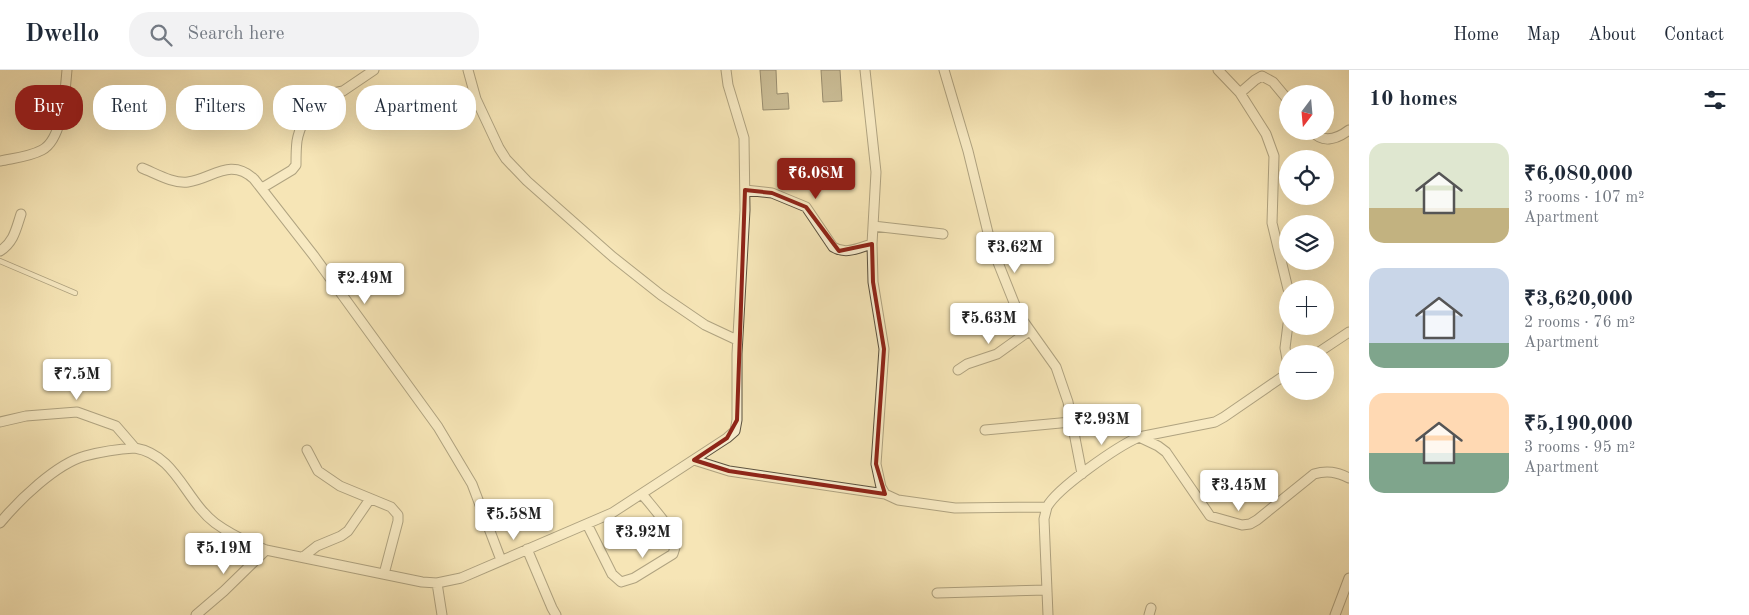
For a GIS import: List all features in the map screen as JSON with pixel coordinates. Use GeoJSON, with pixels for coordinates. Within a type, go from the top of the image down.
{"type":"FeatureCollection","features":[{"type":"Feature","properties":{"kind":"street"},"geometry":{"type":"LineString","coordinates":[[0,161],[43,150],[50,144],[60,118],[67,70]]}},
{"type":"Feature","properties":{"kind":"street"},"geometry":{"type":"LineString","coordinates":[[262,188],[292,170],[296,165],[299,133],[313,102],[318,96],[343,91],[374,70]]}},
{"type":"Feature","properties":{"kind":"street"},"geometry":{"type":"LineString","coordinates":[[468,70],[476,99],[499,148],[506,159],[527,181],[613,257],[661,295],[705,325],[737,340]]}},
{"type":"Feature","properties":{"kind":"street"},"geometry":{"type":"LineString","coordinates":[[0,523],[24,496],[71,461],[84,456],[135,448],[142,449],[162,459],[203,511],[215,523],[251,544],[266,550],[422,582],[437,583],[460,578],[612,513],[727,438],[734,430],[737,420],[737,340],[745,190],[744,138],[728,85],[726,70]]}},
{"type":"Feature","properties":{"kind":"street"},"geometry":{"type":"LineString","coordinates":[[864,70],[876,172],[872,244],[873,282],[884,349],[876,464],[884,494]]}},
{"type":"Feature","properties":{"kind":"street"},"geometry":{"type":"LineString","coordinates":[[944,70],[968,151],[991,245],[1018,315],[1056,367],[1068,402],[1082,474]]}},
{"type":"Feature","properties":{"kind":"street"},"geometry":{"type":"LineString","coordinates":[[1218,70],[1240,93],[1266,134],[1274,156],[1272,223],[1286,280]]}},
{"type":"Feature","properties":{"kind":"street"},"geometry":{"type":"LineString","coordinates":[[1240,93],[1262,76],[1273,82],[1279,89]]}},
{"type":"Feature","properties":{"kind":"street"},"geometry":{"type":"LineString","coordinates":[[1334,138],[1349,130]]}},
{"type":"Feature","properties":{"kind":"street"},"geometry":{"type":"LineString","coordinates":[[142,168],[178,181],[188,182],[221,170],[242,170],[254,179],[320,264],[438,427],[472,484],[501,560]]}},
{"type":"Feature","properties":{"kind":"street"},"geometry":{"type":"LineString","coordinates":[[745,190],[772,193],[806,207],[833,247],[839,250],[848,252],[872,244]]}},
{"type":"Feature","properties":{"kind":"street"},"geometry":{"type":"LineString","coordinates":[[0,251],[14,237],[21,214]]}},
{"type":"Feature","properties":{"kind":"street"},"geometry":{"type":"LineString","coordinates":[[873,226],[943,234]]}},
{"type":"Feature","properties":{"kind":"street"},"geometry":{"type":"LineString","coordinates":[[958,370],[967,364],[997,354],[1029,330]]}},
{"type":"Feature","properties":{"kind":"street"},"geometry":{"type":"LineString","coordinates":[[1330,345],[1349,332]]}},
{"type":"Feature","properties":{"kind":"street"},"geometry":{"type":"LineString","coordinates":[[1048,615],[1044,519],[1048,507],[1056,497],[1082,474],[1128,442],[1139,437],[1214,422],[1279,379]]}},
{"type":"Feature","properties":{"kind":"street"},"geometry":{"type":"LineString","coordinates":[[0,422],[26,416],[77,412],[116,426],[135,448]]}},
{"type":"Feature","properties":{"kind":"street"},"geometry":{"type":"LineString","coordinates":[[985,430],[1072,422]]}},
{"type":"Feature","properties":{"kind":"street"},"geometry":{"type":"LineString","coordinates":[[1139,437],[1166,452],[1210,516],[1242,525],[1250,524],[1257,520],[1314,474],[1332,471],[1349,478]]}},
{"type":"Feature","properties":{"kind":"street"},"geometry":{"type":"LineString","coordinates":[[308,450],[318,471],[340,486],[391,507],[398,515],[384,574]]}},
{"type":"Feature","properties":{"kind":"street"},"geometry":{"type":"LineString","coordinates":[[694,460],[729,471],[884,494],[898,500],[955,508],[1048,507]]}},
{"type":"Feature","properties":{"kind":"street"},"geometry":{"type":"LineString","coordinates":[[587,524],[616,580],[621,582],[634,578],[673,554],[676,540],[642,494]]}},
{"type":"Feature","properties":{"kind":"street"},"geometry":{"type":"LineString","coordinates":[[302,557],[317,546],[348,531],[370,499]]}},
{"type":"Feature","properties":{"kind":"street"},"geometry":{"type":"LineString","coordinates":[[527,549],[556,615]]}},
{"type":"Feature","properties":{"kind":"street"},"geometry":{"type":"LineString","coordinates":[[196,615],[266,550]]}},
{"type":"Feature","properties":{"kind":"street"},"geometry":{"type":"LineString","coordinates":[[1335,615],[1348,581]]}},
{"type":"Feature","properties":{"kind":"street"},"geometry":{"type":"LineString","coordinates":[[437,583],[442,615]]}},
{"type":"Feature","properties":{"kind":"street"},"geometry":{"type":"LineString","coordinates":[[937,593],[1047,590]]}},
{"type":"Feature","properties":{"kind":"lane"},"geometry":{"type":"LineString","coordinates":[[0,261],[75,293]]}},
{"type":"Feature","properties":{"kind":"highlighted area"},"geometry":{"type":"Polygon","coordinates":[[[745,190],[772,193],[806,207],[839,251],[872,244],[873,282],[884,349],[876,464],[885,494],[729,471],[694,460],[727,438],[737,420],[745,190]]]}},
{"type":"Feature","properties":{"kind":"building"},"geometry":{"type":"Polygon","coordinates":[[[760,70],[776,70],[777,94],[788,93],[789,109],[763,110],[760,70]]]}},
{"type":"Feature","properties":{"kind":"building"},"geometry":{"type":"Polygon","coordinates":[[[821,70],[840,70],[842,101],[823,102],[821,70]]]}}]}
